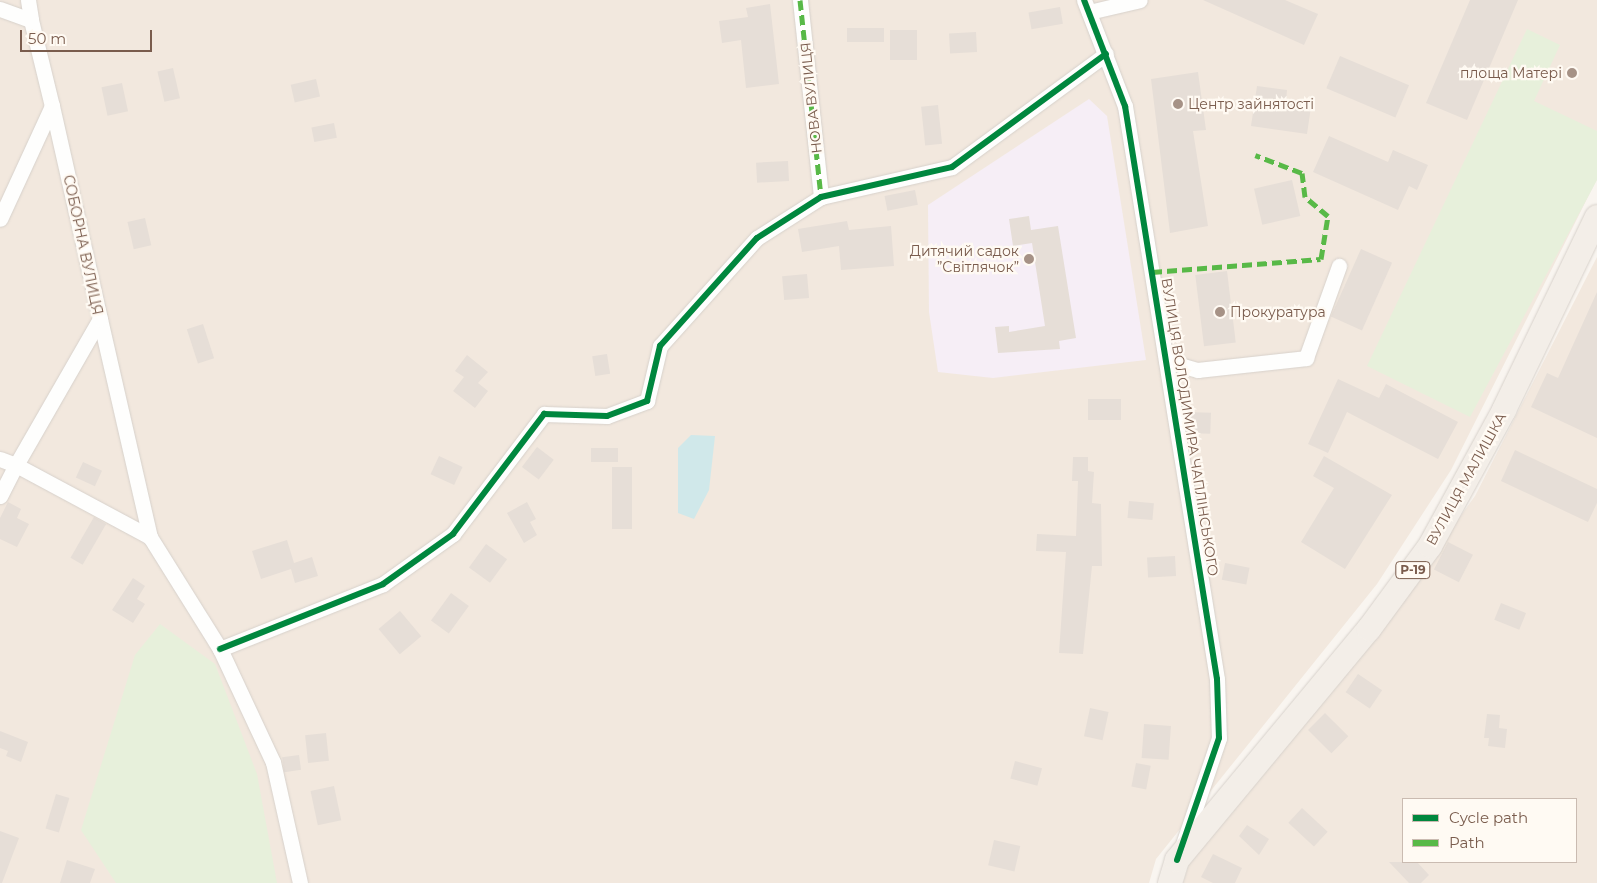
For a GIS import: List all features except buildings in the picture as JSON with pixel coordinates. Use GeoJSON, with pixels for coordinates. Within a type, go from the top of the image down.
{"type":"FeatureCollection","features":[{"type":"Feature","properties":{"kind":"main road","name":"ВУЛИЦЯ МАЛИШКА"},"geometry":{"type":"LineString","coordinates":[[1170,883],[1177,860],[1369,629],[1430,546],[1504,410],[1597,217]]}},
{"type":"Feature","properties":{"kind":"street"},"geometry":{"type":"LineString","coordinates":[[0,9],[31,20],[28,0]]}},
{"type":"Feature","properties":{"kind":"street","name":"НОВА ВУЛИЦЯ"},"geometry":{"type":"LineString","coordinates":[[800,0],[821,197]]}},
{"type":"Feature","properties":{"kind":"street"},"geometry":{"type":"LineString","coordinates":[[1086,6],[1140,0]]}},
{"type":"Feature","properties":{"kind":"street","name":"ВУЛИЦЯ ВОЛОДИМИРА ЧАПЛІНСЬКОГО"},"geometry":{"type":"LineString","coordinates":[[1086,6],[1125,106],[1217,678],[1219,738],[1177,860]]}},
{"type":"Feature","properties":{"kind":"street","name":"СОБОРНА ВУЛИЦЯ"},"geometry":{"type":"LineString","coordinates":[[0,496],[100,319],[31,20]]}},
{"type":"Feature","properties":{"kind":"street"},"geometry":{"type":"LineString","coordinates":[[220,649],[383,584],[445,539],[506,468],[544,414],[606,416],[647,401],[660,346],[716,279],[757,238],[821,197],[952,167],[1106,54]]}},
{"type":"Feature","properties":{"kind":"street"},"geometry":{"type":"LineString","coordinates":[[0,219],[52,106]]}},
{"type":"Feature","properties":{"kind":"street"},"geometry":{"type":"LineString","coordinates":[[1166,361],[1198,370],[1306,358],[1339,266]]}},
{"type":"Feature","properties":{"kind":"street"},"geometry":{"type":"LineString","coordinates":[[100,319],[150,537],[220,649],[273,762],[300,883]]}},
{"type":"Feature","properties":{"kind":"street"},"geometry":{"type":"LineString","coordinates":[[0,458],[150,537]]}},
{"type":"Feature","properties":{"kind":"shaded area"},"geometry":{"type":"Polygon","coordinates":[[[0,0],[1597,0],[1597,179],[1451,470],[1377,584],[1156,859],[1149,883],[0,883],[0,0]]]}},
{"type":"Feature","properties":{"kind":"shaded area","name":"Дитячий садок ”Світлячок”"},"geometry":{"type":"Polygon","coordinates":[[[1089,99],[1107,116],[1146,360],[993,378],[938,372],[929,312],[928,205],[1089,99]]]}},
{"type":"Feature","properties":{"kind":"shaded area"},"geometry":{"type":"Polygon","coordinates":[[[1597,257],[1597,883],[1183,883],[1189,864],[1370,641],[1475,496],[1597,257]]]}},
{"type":"Feature","properties":{"kind":"green space"},"geometry":{"type":"Polygon","coordinates":[[[1527,29],[1560,45],[1534,101],[1597,131],[1597,180],[1470,417],[1367,366],[1527,29]]]}},
{"type":"Feature","properties":{"kind":"green space"},"geometry":{"type":"Polygon","coordinates":[[[160,624],[215,664],[257,774],[277,883],[116,883],[81,830],[135,655],[160,624]]]}},
{"type":"Feature","properties":{"kind":"water"},"geometry":{"type":"Polygon","coordinates":[[[691,435],[715,436],[709,490],[694,519],[678,513],[678,448],[691,435]]]}},
{"type":"Feature","properties":{"kind":"marked path"},"geometry":{"type":"LineString","coordinates":[[800,0],[821,197]]}},
{"type":"Feature","properties":{"kind":"marked path"},"geometry":{"type":"LineString","coordinates":[[1152,272],[1321,259],[1328,216],[1305,197],[1302,173],[1255,155]]}},
{"type":"Feature","properties":{"kind":"cycle path"},"geometry":{"type":"LineString","coordinates":[[1084,0],[1125,106],[1217,679],[1219,738],[1177,860]]}},
{"type":"Feature","properties":{"kind":"cycle path"},"geometry":{"type":"LineString","coordinates":[[220,649],[383,584],[453,534],[544,414],[607,416],[647,401],[660,346],[757,238],[821,197],[952,167],[1106,54]]}},
{"type":"Feature","properties":{"kind":"place","name":"площа Матері"},"geometry":{"type":"Point","coordinates":[1572,73]}},
{"type":"Feature","properties":{"kind":"place","name":"Центр зайнятості"},"geometry":{"type":"Point","coordinates":[1178,104]}},
{"type":"Feature","properties":{"kind":"place","name":"Дитячий садок ”Світлячок”"},"geometry":{"type":"Point","coordinates":[1029,259]}},
{"type":"Feature","properties":{"kind":"place","name":"Прокуратура"},"geometry":{"type":"Point","coordinates":[1220,312]}}]}
